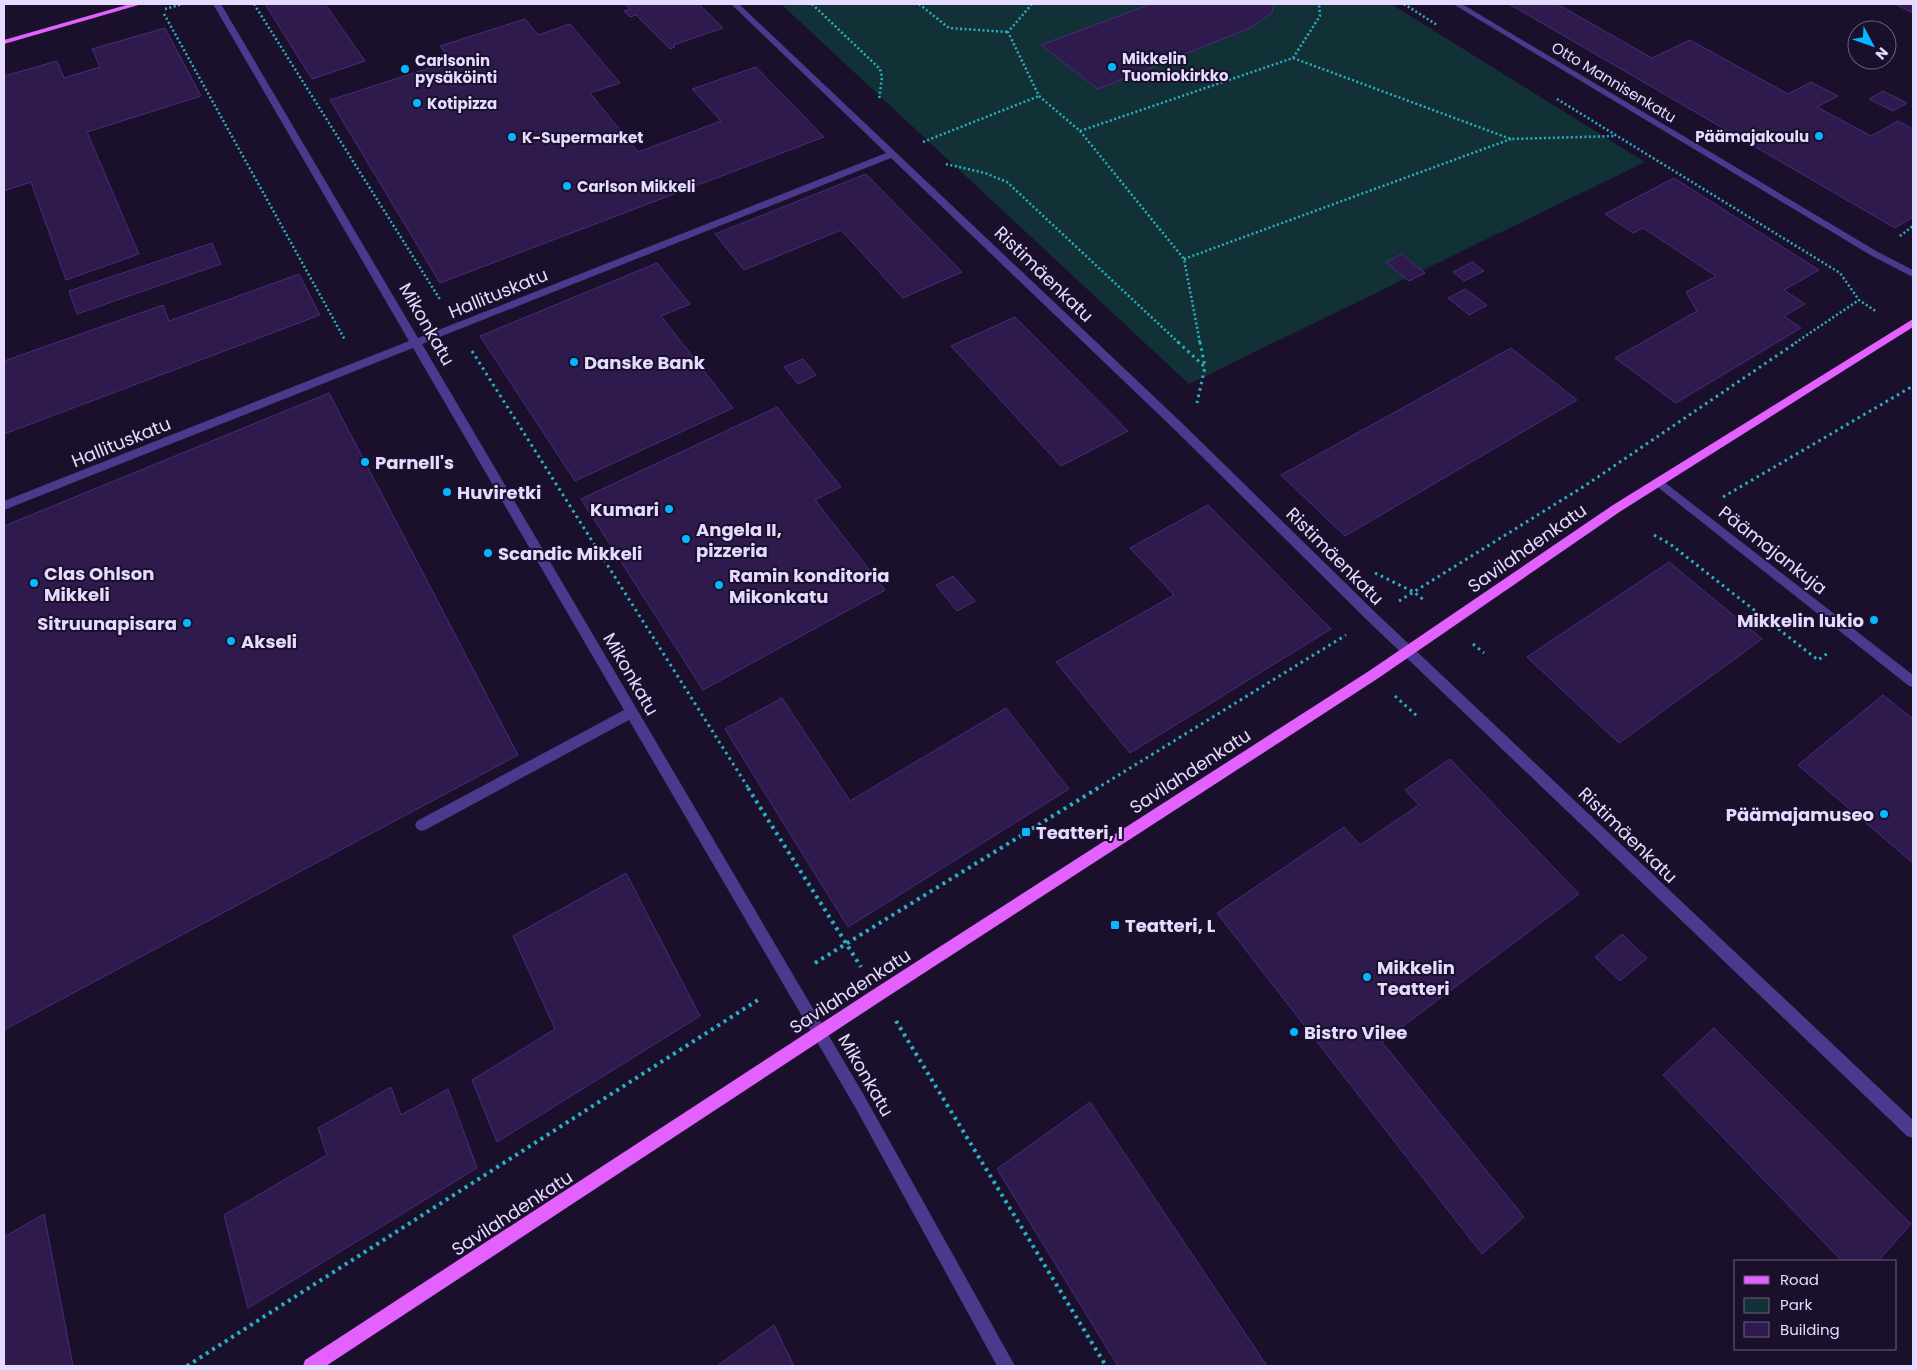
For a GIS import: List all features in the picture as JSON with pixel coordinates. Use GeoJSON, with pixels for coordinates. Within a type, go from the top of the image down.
{"type":"FeatureCollection","features":[{"type":"Feature","properties":{"kind":"main road"},"geometry":{"type":"LineString","coordinates":[[4,42],[138,4]]}},
{"type":"Feature","properties":{"kind":"main road","name":"Savilahdenkatu"},"geometry":{"type":"LineString","coordinates":[[311,1366],[1408,650],[1659,482],[1913,322]]}},
{"type":"Feature","properties":{"kind":"street","name":"Mikonkatu"},"geometry":{"type":"LineString","coordinates":[[218,4],[860,1102],[1006,1366]]}},
{"type":"Feature","properties":{"kind":"street","name":"Ristimäenkatu"},"geometry":{"type":"LineString","coordinates":[[735,4],[1180,428],[1372,617],[1913,1130]]}},
{"type":"Feature","properties":{"kind":"street","name":"Otto Mannisenkatu"},"geometry":{"type":"LineString","coordinates":[[1457,4],[1875,254],[1913,274]]}},
{"type":"Feature","properties":{"kind":"street","name":"Hallituskatu"},"geometry":{"type":"LineString","coordinates":[[4,506],[892,154]]}},
{"type":"Feature","properties":{"kind":"street","name":"Päämajankuja"},"geometry":{"type":"LineString","coordinates":[[1659,482],[1913,682]]}},
{"type":"Feature","properties":{"kind":"street"},"geometry":{"type":"LineString","coordinates":[[422,825],[632,712]]}},
{"type":"Feature","properties":{"kind":"path"},"geometry":{"type":"LineString","coordinates":[[254,4],[879,994],[1106,1366]]}},
{"type":"Feature","properties":{"kind":"path"},"geometry":{"type":"LineString","coordinates":[[812,4],[880,69],[881,89],[878,99],[882,107]]}},
{"type":"Feature","properties":{"kind":"path"},"geometry":{"type":"LineString","coordinates":[[919,4],[949,28],[1008,32]]}},
{"type":"Feature","properties":{"kind":"path"},"geometry":{"type":"LineString","coordinates":[[1008,32],[1032,4]]}},
{"type":"Feature","properties":{"kind":"path"},"geometry":{"type":"LineString","coordinates":[[1080,131],[1293,58],[1320,16],[1319,4]]}},
{"type":"Feature","properties":{"kind":"path"},"geometry":{"type":"LineString","coordinates":[[1404,4],[1445,29]]}},
{"type":"Feature","properties":{"kind":"path"},"geometry":{"type":"LineString","coordinates":[[162,10],[359,365]]}},
{"type":"Feature","properties":{"kind":"path"},"geometry":{"type":"LineString","coordinates":[[1008,32],[1039,96],[1080,131],[1184,259],[1205,367],[1196,407]]}},
{"type":"Feature","properties":{"kind":"path"},"geometry":{"type":"LineString","coordinates":[[1293,58],[1511,139]]}},
{"type":"Feature","properties":{"kind":"path"},"geometry":{"type":"LineString","coordinates":[[927,150],[920,143],[1039,96]]}},
{"type":"Feature","properties":{"kind":"path"},"geometry":{"type":"LineString","coordinates":[[187,1366],[846,943],[1586,485],[1859,300],[1840,273],[1551,96]]}},
{"type":"Feature","properties":{"kind":"path"},"geometry":{"type":"LineString","coordinates":[[1184,259],[1511,139],[1617,136]]}},
{"type":"Feature","properties":{"kind":"path"},"geometry":{"type":"LineString","coordinates":[[940,160],[947,164],[969,167],[990,173],[1007,182],[1205,367]]}},
{"type":"Feature","properties":{"kind":"path"},"geometry":{"type":"LineString","coordinates":[[1697,512],[1913,386]]}},
{"type":"Feature","properties":{"kind":"path"},"geometry":{"type":"LineString","coordinates":[[1654,535],[1670,544],[1818,660],[1854,635]]}},
{"type":"Feature","properties":{"kind":"path"},"geometry":{"type":"LineString","coordinates":[[1370,570],[1390,582],[1415,591]]}},
{"type":"Feature","properties":{"kind":"green space"},"geometry":{"type":"Polygon","coordinates":[[[781,4],[1391,4],[1645,162],[1189,384],[781,4]]]}},
{"type":"Feature","properties":{"kind":"building"},"geometry":{"type":"Polygon","coordinates":[[[265,4],[325,4],[365,61],[312,79],[265,4]]]}},
{"type":"Feature","properties":{"kind":"building"},"geometry":{"type":"Polygon","coordinates":[[[625,4],[699,4],[723,28],[673,45],[675,47],[670,49],[636,15],[630,17],[624,11],[630,9],[625,4]]]}},
{"type":"Feature","properties":{"kind":"building","name":"Mikkelin Tuomiokirkko"},"geometry":{"type":"Polygon","coordinates":[[[1151,4],[1274,4],[1272,13],[1252,27],[1098,89],[1041,45],[1151,4]]]}},
{"type":"Feature","properties":{"kind":"building"},"geometry":{"type":"Polygon","coordinates":[[[1509,4],[1557,4],[1652,58],[1690,40],[1788,94],[1811,82],[1838,96],[1817,107],[1871,136],[1898,121],[1913,129],[1913,217],[1895,228],[1509,4]]]}},
{"type":"Feature","properties":{"kind":"building"},"geometry":{"type":"Polygon","coordinates":[[[1913,4],[1913,13],[1897,5],[1913,4]]]}},
{"type":"Feature","properties":{"kind":"building"},"geometry":{"type":"Polygon","coordinates":[[[525,19],[538,35],[570,24],[620,83],[590,93],[638,152],[721,121],[692,89],[756,67],[824,137],[440,283],[330,100],[451,61],[440,46],[525,19]]]}},
{"type":"Feature","properties":{"kind":"building"},"geometry":{"type":"Polygon","coordinates":[[[165,28],[201,96],[87,132],[139,254],[66,280],[31,182],[4,191],[4,76],[57,61],[64,78],[100,67],[92,49],[165,28]]]}},
{"type":"Feature","properties":{"kind":"building"},"geometry":{"type":"Polygon","coordinates":[[[1883,91],[1907,103],[1893,111],[1869,99],[1883,91]]]}},
{"type":"Feature","properties":{"kind":"building"},"geometry":{"type":"Polygon","coordinates":[[[866,174],[962,272],[903,298],[841,230],[744,270],[715,234],[866,174]]]}},
{"type":"Feature","properties":{"kind":"building"},"geometry":{"type":"Polygon","coordinates":[[[1674,178],[1819,270],[1784,290],[1805,304],[1784,316],[1801,328],[1676,403],[1615,358],[1697,311],[1686,292],[1716,276],[1643,228],[1633,233],[1605,214],[1674,178]]]}},
{"type":"Feature","properties":{"kind":"building"},"geometry":{"type":"Polygon","coordinates":[[[212,243],[221,264],[77,314],[69,291],[212,243]]]}},
{"type":"Feature","properties":{"kind":"building"},"geometry":{"type":"Polygon","coordinates":[[[1402,254],[1425,273],[1409,281],[1386,262],[1402,254]]]}},
{"type":"Feature","properties":{"kind":"building"},"geometry":{"type":"Polygon","coordinates":[[[1472,262],[1484,271],[1464,281],[1453,272],[1472,262]]]}},
{"type":"Feature","properties":{"kind":"building"},"geometry":{"type":"Polygon","coordinates":[[[657,263],[690,304],[661,316],[733,408],[575,481],[480,336],[657,263]]]}},
{"type":"Feature","properties":{"kind":"building"},"geometry":{"type":"Polygon","coordinates":[[[299,274],[320,315],[4,434],[4,361],[163,305],[169,321],[299,274]]]}},
{"type":"Feature","properties":{"kind":"building"},"geometry":{"type":"Polygon","coordinates":[[[1465,289],[1487,305],[1469,315],[1448,298],[1465,289]]]}},
{"type":"Feature","properties":{"kind":"building"},"geometry":{"type":"Polygon","coordinates":[[[1015,317],[1128,431],[1061,466],[951,346],[1015,317]]]}},
{"type":"Feature","properties":{"kind":"building"},"geometry":{"type":"Polygon","coordinates":[[[1511,348],[1577,400],[1345,536],[1281,475],[1511,348]]]}},
{"type":"Feature","properties":{"kind":"building"},"geometry":{"type":"Polygon","coordinates":[[[803,359],[816,375],[798,384],[784,367],[803,359]]]}},
{"type":"Feature","properties":{"kind":"building","name":"Akseli"},"geometry":{"type":"Polygon","coordinates":[[[329,393],[518,755],[4,1030],[4,526],[329,393]]]}},
{"type":"Feature","properties":{"kind":"building"},"geometry":{"type":"Polygon","coordinates":[[[777,407],[841,487],[815,500],[885,590],[703,690],[581,499],[777,407]]]}},
{"type":"Feature","properties":{"kind":"building"},"geometry":{"type":"Polygon","coordinates":[[[1208,505],[1331,629],[1130,753],[1056,662],[1174,595],[1130,548],[1208,505]]]}},
{"type":"Feature","properties":{"kind":"building"},"geometry":{"type":"Polygon","coordinates":[[[1669,562],[1762,639],[1619,743],[1527,657],[1669,562]]]}},
{"type":"Feature","properties":{"kind":"building"},"geometry":{"type":"Polygon","coordinates":[[[953,576],[975,601],[957,611],[936,585],[953,576]]]}},
{"type":"Feature","properties":{"kind":"building","name":"Päämajamuseo"},"geometry":{"type":"Polygon","coordinates":[[[1883,695],[1913,719],[1913,863],[1798,765],[1883,695]]]}},
{"type":"Feature","properties":{"kind":"building"},"geometry":{"type":"Polygon","coordinates":[[[782,698],[850,801],[1006,708],[1069,789],[848,927],[725,729],[782,698]]]}},
{"type":"Feature","properties":{"kind":"building","name":"Mikkelin Teatteri"},"geometry":{"type":"Polygon","coordinates":[[[1450,759],[1579,894],[1382,1042],[1524,1217],[1482,1254],[1217,913],[1344,827],[1360,845],[1419,805],[1405,790],[1450,759]]]}},
{"type":"Feature","properties":{"kind":"building"},"geometry":{"type":"Polygon","coordinates":[[[626,873],[700,1016],[497,1142],[472,1080],[555,1029],[513,936],[626,873]]]}},
{"type":"Feature","properties":{"kind":"building"},"geometry":{"type":"Polygon","coordinates":[[[1622,934],[1647,958],[1620,981],[1595,957],[1622,934]]]}},
{"type":"Feature","properties":{"kind":"building"},"geometry":{"type":"Polygon","coordinates":[[[1714,1028],[1911,1224],[1879,1260],[1841,1260],[1663,1075],[1714,1028]]]}},
{"type":"Feature","properties":{"kind":"building"},"geometry":{"type":"Polygon","coordinates":[[[391,1087],[401,1115],[448,1089],[477,1168],[248,1308],[224,1215],[327,1155],[318,1128],[391,1087]]]}},
{"type":"Feature","properties":{"kind":"building"},"geometry":{"type":"Polygon","coordinates":[[[1090,1102],[1267,1366],[1118,1366],[997,1169],[1090,1102]]]}},
{"type":"Feature","properties":{"kind":"building"},"geometry":{"type":"Polygon","coordinates":[[[44,1214],[73,1366],[4,1366],[4,1237],[44,1214]]]}},
{"type":"Feature","properties":{"kind":"building"},"geometry":{"type":"Polygon","coordinates":[[[774,1325],[794,1366],[717,1366],[774,1325]]]}},
{"type":"Feature","properties":{"kind":"place","name":"Mikkelin Tuomiokirkko"},"geometry":{"type":"Point","coordinates":[1112,67]}},
{"type":"Feature","properties":{"kind":"place","name":"Carlsonin pysäköinti"},"geometry":{"type":"Point","coordinates":[405,69]}},
{"type":"Feature","properties":{"kind":"place","name":"Kotipizza"},"geometry":{"type":"Point","coordinates":[417,103]}},
{"type":"Feature","properties":{"kind":"place","name":"Päämajakoulu"},"geometry":{"type":"Point","coordinates":[1819,136]}},
{"type":"Feature","properties":{"kind":"place","name":"K-Supermarket"},"geometry":{"type":"Point","coordinates":[512,137]}},
{"type":"Feature","properties":{"kind":"place","name":"Carlson Mikkeli"},"geometry":{"type":"Point","coordinates":[567,186]}},
{"type":"Feature","properties":{"kind":"place","name":"Danske Bank"},"geometry":{"type":"Point","coordinates":[574,362]}},
{"type":"Feature","properties":{"kind":"place","name":"Parnell's"},"geometry":{"type":"Point","coordinates":[365,462]}},
{"type":"Feature","properties":{"kind":"place","name":"Huviretki"},"geometry":{"type":"Point","coordinates":[447,492]}},
{"type":"Feature","properties":{"kind":"place","name":"Kumari"},"geometry":{"type":"Point","coordinates":[669,509]}},
{"type":"Feature","properties":{"kind":"place","name":"Angela II, pizzeria"},"geometry":{"type":"Point","coordinates":[686,539]}},
{"type":"Feature","properties":{"kind":"place","name":"Scandic Mikkeli"},"geometry":{"type":"Point","coordinates":[488,553]}},
{"type":"Feature","properties":{"kind":"place","name":"Clas Ohlson Mikkeli"},"geometry":{"type":"Point","coordinates":[34,583]}},
{"type":"Feature","properties":{"kind":"place","name":"Ramin konditoria Mikonkatu"},"geometry":{"type":"Point","coordinates":[719,585]}},
{"type":"Feature","properties":{"kind":"place","name":"Mikkelin lukio"},"geometry":{"type":"Point","coordinates":[1874,620]}},
{"type":"Feature","properties":{"kind":"place","name":"Sitruunapisara"},"geometry":{"type":"Point","coordinates":[187,623]}},
{"type":"Feature","properties":{"kind":"place","name":"Akseli"},"geometry":{"type":"Point","coordinates":[231,641]}},
{"type":"Feature","properties":{"kind":"place","name":"Päämajamuseo"},"geometry":{"type":"Point","coordinates":[1884,814]}},
{"type":"Feature","properties":{"kind":"place","name":"Teatteri, I"},"geometry":{"type":"Point","coordinates":[1026,832]}},
{"type":"Feature","properties":{"kind":"place","name":"Teatteri, L"},"geometry":{"type":"Point","coordinates":[1115,925]}},
{"type":"Feature","properties":{"kind":"place","name":"Mikkelin Teatteri"},"geometry":{"type":"Point","coordinates":[1367,977]}},
{"type":"Feature","properties":{"kind":"place","name":"Bistro Vilee"},"geometry":{"type":"Point","coordinates":[1294,1032]}}]}
